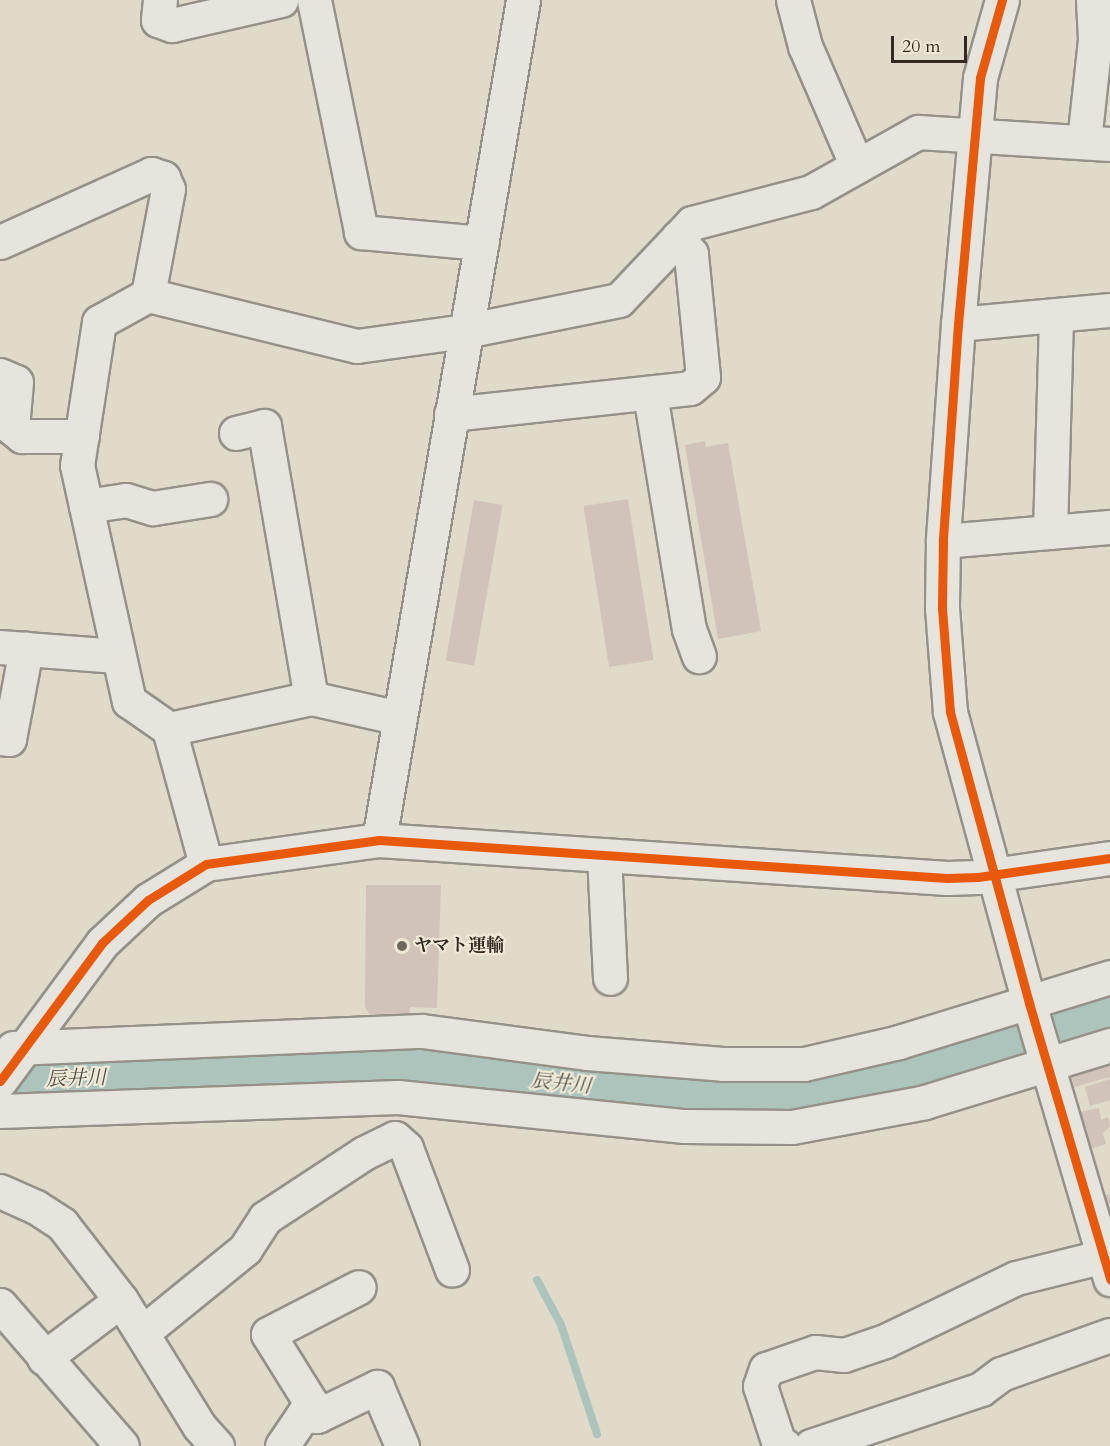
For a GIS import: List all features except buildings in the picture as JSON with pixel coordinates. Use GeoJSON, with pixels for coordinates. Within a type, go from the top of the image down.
{"type":"FeatureCollection","features":[{"type":"Feature","properties":{"kind":"street"},"geometry":{"type":"LineString","coordinates":[[160,0],[159,20],[172,25],[281,0]]}},
{"type":"Feature","properties":{"kind":"street"},"geometry":{"type":"LineString","coordinates":[[314,0],[361,232],[481,243]]}},
{"type":"Feature","properties":{"kind":"street"},"geometry":{"type":"LineString","coordinates":[[379,840],[523,0]]}},
{"type":"Feature","properties":{"kind":"street"},"geometry":{"type":"LineString","coordinates":[[793,0],[805,45],[857,166]]}},
{"type":"Feature","properties":{"kind":"street"},"geometry":{"type":"LineString","coordinates":[[785,1446],[779,1444],[760,1386],[766,1369],[815,1352],[844,1354],[885,1341],[1016,1278],[1106,1255],[1030,1007],[950,712],[942,608],[943,541],[958,324],[973,134],[980,78],[1002,0]]}},
{"type":"Feature","properties":{"kind":"street"},"geometry":{"type":"LineString","coordinates":[[206,864],[169,729],[129,701],[117,656],[77,465],[99,322],[148,295],[357,346],[465,331],[619,300],[692,223],[811,192],[918,132],[1097,142],[1093,0]]}},
{"type":"Feature","properties":{"kind":"street"},"geometry":{"type":"LineString","coordinates":[[0,242],[151,174],[164,178],[168,189],[148,295]]}},
{"type":"Feature","properties":{"kind":"street"},"geometry":{"type":"LineString","coordinates":[[451,414],[690,388],[703,377],[692,254],[678,238]]}},
{"type":"Feature","properties":{"kind":"street"},"geometry":{"type":"LineString","coordinates":[[958,324],[1110,310]]}},
{"type":"Feature","properties":{"kind":"street"},"geometry":{"type":"LineString","coordinates":[[1050,532],[1056,315]]}},
{"type":"Feature","properties":{"kind":"street"},"geometry":{"type":"LineString","coordinates":[[0,375],[15,382],[12,428],[22,436],[82,436]]}},
{"type":"Feature","properties":{"kind":"street"},"geometry":{"type":"LineString","coordinates":[[650,394],[689,629],[699,656]]}},
{"type":"Feature","properties":{"kind":"street"},"geometry":{"type":"LineString","coordinates":[[236,433],[264,426],[311,698]]}},
{"type":"Feature","properties":{"kind":"street"},"geometry":{"type":"LineString","coordinates":[[86,506],[126,500],[153,508],[210,499]]}},
{"type":"Feature","properties":{"kind":"street"},"geometry":{"type":"LineString","coordinates":[[943,541],[1110,527]]}},
{"type":"Feature","properties":{"kind":"street"},"geometry":{"type":"LineString","coordinates":[[0,738],[9,739],[13,648],[117,656]]}},
{"type":"Feature","properties":{"kind":"street"},"geometry":{"type":"LineString","coordinates":[[169,729],[311,698],[400,718]]}},
{"type":"Feature","properties":{"kind":"street"},"geometry":{"type":"LineString","coordinates":[[12,1058],[102,943],[148,900],[206,864],[379,840],[946,878],[1110,858]]}},
{"type":"Feature","properties":{"kind":"street"},"geometry":{"type":"LineString","coordinates":[[604,855],[610,978]]}},
{"type":"Feature","properties":{"kind":"street"},"geometry":{"type":"LineString","coordinates":[[12,1058],[198,1043],[422,1031],[587,1053],[723,1064],[804,1064],[900,1042],[1030,1007],[1110,977]]}},
{"type":"Feature","properties":{"kind":"street"},"geometry":{"type":"LineString","coordinates":[[0,1111],[398,1097],[685,1126],[792,1127],[925,1102],[1046,1061],[1110,1044]]}},
{"type":"Feature","properties":{"kind":"street"},"geometry":{"type":"LineString","coordinates":[[143,1332],[245,1249],[265,1218],[364,1153],[394,1138],[406,1148],[452,1270]]}},
{"type":"Feature","properties":{"kind":"street"},"geometry":{"type":"LineString","coordinates":[[0,1191],[36,1207],[62,1224],[121,1300],[143,1332],[199,1426],[217,1446]]}},
{"type":"Feature","properties":{"kind":"street"},"geometry":{"type":"LineString","coordinates":[[282,1446],[311,1403],[267,1334],[358,1287]]}},
{"type":"Feature","properties":{"kind":"street"},"geometry":{"type":"LineString","coordinates":[[44,1358],[121,1300]]}},
{"type":"Feature","properties":{"kind":"street"},"geometry":{"type":"LineString","coordinates":[[0,1305],[122,1446]]}},
{"type":"Feature","properties":{"kind":"street"},"geometry":{"type":"LineString","coordinates":[[811,1446],[981,1389],[1001,1374],[1110,1335]]}},
{"type":"Feature","properties":{"kind":"street"},"geometry":{"type":"LineString","coordinates":[[303,1415],[317,1416],[377,1387],[402,1446]]}},
{"type":"Feature","properties":{"kind":"waterway","name":"辰井川"},"geometry":{"type":"LineString","coordinates":[[0,1080],[359,1071],[473,1074],[719,1100],[786,1100],[866,1087],[1110,1014]]}},
{"type":"Feature","properties":{"kind":"waterway"},"geometry":{"type":"LineString","coordinates":[[537,1280],[561,1325],[597,1434]]}},
{"type":"Feature","properties":{"kind":"cycle path"},"geometry":{"type":"LineString","coordinates":[[1002,0],[980,78],[958,324],[943,541],[942,608],[950,712],[1029,1003],[1110,1279]]}},
{"type":"Feature","properties":{"kind":"cycle path"},"geometry":{"type":"LineString","coordinates":[[0,1081],[102,943],[148,900],[206,864],[379,840],[947,878],[978,877],[1110,858]]}},
{"type":"Feature","properties":{"kind":"place","name":"ヤマト運輸"},"geometry":{"type":"Point","coordinates":[402,946]}}]}
